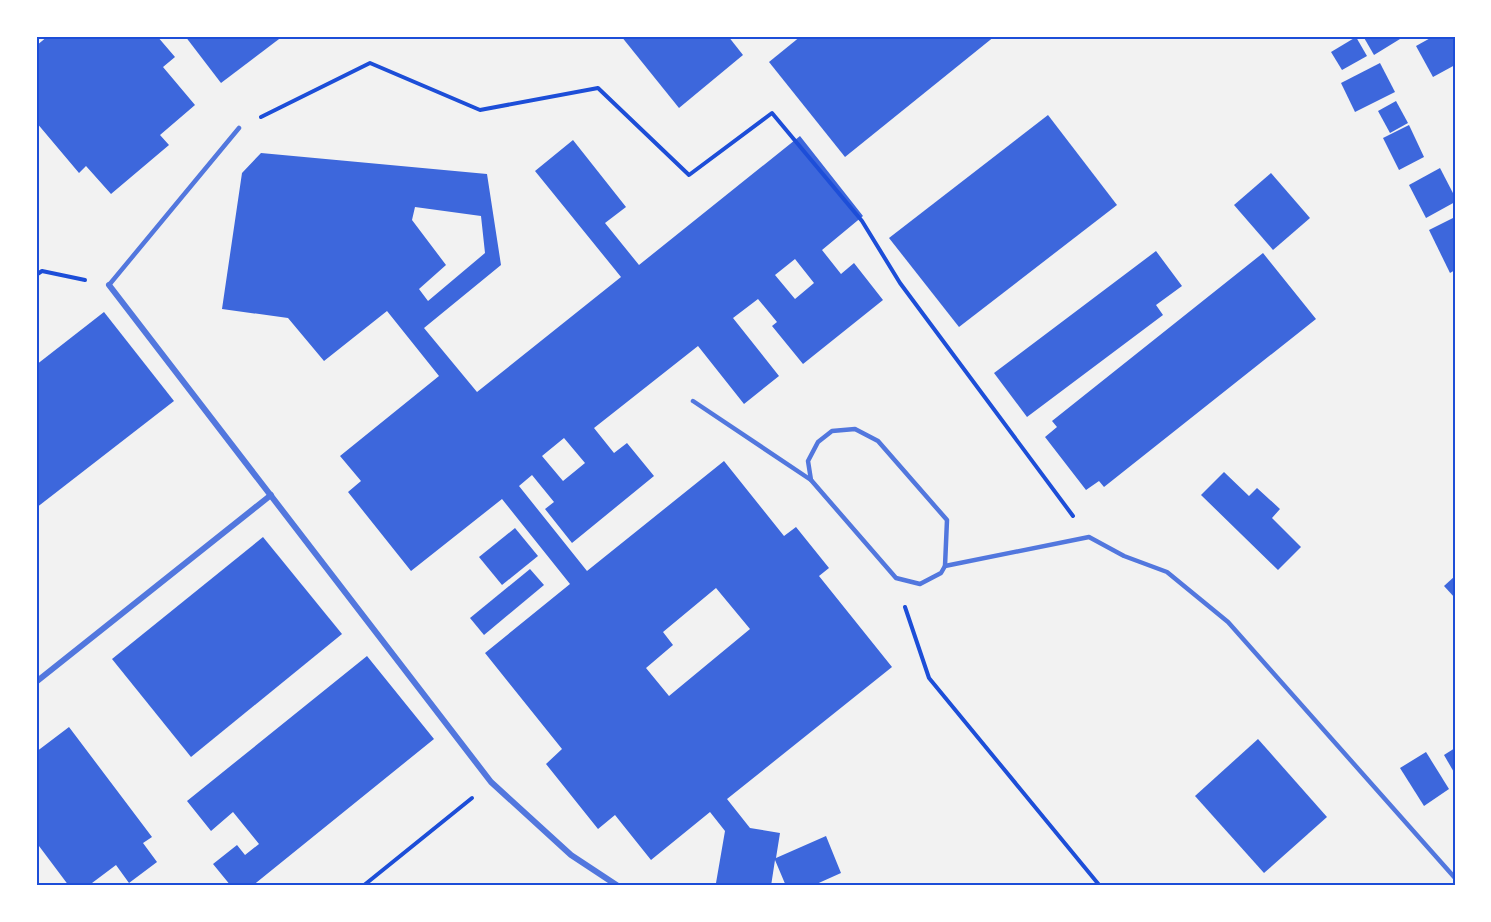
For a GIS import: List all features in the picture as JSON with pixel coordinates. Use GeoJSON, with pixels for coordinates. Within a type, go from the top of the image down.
{"type":"FeatureCollection","features":[{"type":"Feature","properties":{"kind":"street"},"geometry":{"type":"LineString","coordinates":[[109,285],[490,782],[571,855],[618,886]]}},
{"type":"Feature","properties":{"kind":"street"},"geometry":{"type":"LineString","coordinates":[[36,682],[270,495]]}},
{"type":"Feature","properties":{"kind":"lane"},"geometry":{"type":"LineString","coordinates":[[109,285],[239,128]]}},
{"type":"Feature","properties":{"kind":"lane"},"geometry":{"type":"LineString","coordinates":[[693,401],[811,480],[896,578],[920,584],[941,573],[945,566],[947,520],[878,441],[855,429],[832,431],[818,442],[808,461],[811,480]]}},
{"type":"Feature","properties":{"kind":"lane"},"geometry":{"type":"LineString","coordinates":[[945,566],[1089,537],[1124,556],[1167,572],[1228,622],[1455,878]]}},
{"type":"Feature","properties":{"kind":"path"},"geometry":{"type":"LineString","coordinates":[[239,128],[370,63],[480,110],[598,88],[689,175],[772,113],[862,221],[900,283],[1089,537]]}},
{"type":"Feature","properties":{"kind":"path"},"geometry":{"type":"LineString","coordinates":[[36,275],[42,271],[109,285]]}},
{"type":"Feature","properties":{"kind":"path"},"geometry":{"type":"LineString","coordinates":[[896,578],[929,678],[1100,886]]}},
{"type":"Feature","properties":{"kind":"path"},"geometry":{"type":"LineString","coordinates":[[363,886],[490,782]]}},
{"type":"Feature","properties":{"kind":"building"},"geometry":{"type":"Polygon","coordinates":[[[48,36],[157,36],[175,57],[163,67],[195,105],[160,135],[169,145],[111,194],[86,166],[79,173],[36,122],[36,46],[48,36]]]}},
{"type":"Feature","properties":{"kind":"building"},"geometry":{"type":"Polygon","coordinates":[[[185,36],[283,36],[221,83],[185,36]]]}},
{"type":"Feature","properties":{"kind":"building"},"geometry":{"type":"Polygon","coordinates":[[[621,36],[728,36],[743,55],[679,108],[621,36]]]}},
{"type":"Feature","properties":{"kind":"building"},"geometry":{"type":"Polygon","coordinates":[[[801,36],[995,36],[845,157],[769,62],[801,36]]]}},
{"type":"Feature","properties":{"kind":"building"},"geometry":{"type":"Polygon","coordinates":[[[1363,36],[1398,36],[1400,39],[1374,55],[1363,36]]]}},
{"type":"Feature","properties":{"kind":"building"},"geometry":{"type":"Polygon","coordinates":[[[1434,36],[1455,36],[1455,65],[1433,77],[1416,46],[1434,36]]]}},
{"type":"Feature","properties":{"kind":"building"},"geometry":{"type":"Polygon","coordinates":[[[1356,37],[1367,56],[1342,70],[1331,52],[1356,37]]]}},
{"type":"Feature","properties":{"kind":"building"},"geometry":{"type":"Polygon","coordinates":[[[1380,63],[1395,92],[1355,112],[1341,83],[1380,63]]]}},
{"type":"Feature","properties":{"kind":"building"},"geometry":{"type":"Polygon","coordinates":[[[1396,101],[1408,123],[1390,133],[1378,111],[1396,101]]]}},
{"type":"Feature","properties":{"kind":"building"},"geometry":{"type":"Polygon","coordinates":[[[1048,115],[1117,205],[959,327],[889,238],[1048,115]]]}},
{"type":"Feature","properties":{"kind":"building"},"geometry":{"type":"Polygon","coordinates":[[[1409,125],[1424,157],[1399,170],[1383,138],[1409,125]]]}},
{"type":"Feature","properties":{"kind":"building"},"geometry":{"type":"Polygon","coordinates":[[[800,136],[863,216],[822,250],[841,274],[854,263],[883,300],[803,364],[772,326],[777,322],[758,299],[733,318],[779,376],[744,404],[698,346],[594,428],[614,453],[627,443],[654,476],[572,543],[545,509],[554,502],[532,475],[519,486],[587,571],[724,461],[784,536],[796,527],[829,568],[819,576],[892,667],[727,799],[750,828],[780,833],[776,858],[826,836],[841,873],[812,886],[786,886],[775,860],[771,886],[733,886],[716,883],[725,831],[710,812],[651,860],[615,815],[598,829],[546,764],[562,749],[485,653],[570,584],[502,499],[411,571],[348,492],[361,481],[340,456],[439,376],[387,311],[324,361],[288,318],[222,309],[242,173],[261,153],[487,174],[501,265],[424,328],[477,392],[621,277],[535,171],[573,140],[626,207],[605,223],[639,265],[800,136]],[[415,207],[412,220],[446,265],[419,289],[428,301],[485,253],[481,216],[415,207]],[[795,259],[775,275],[795,299],[814,283],[795,259]],[[564,438],[542,456],[563,481],[585,463],[564,438]],[[716,588],[663,632],[673,645],[646,668],[669,696],[750,629],[716,588]]]}},
{"type":"Feature","properties":{"kind":"building"},"geometry":{"type":"Polygon","coordinates":[[[1440,168],[1455,197],[1455,202],[1426,218],[1409,185],[1440,168]]]}},
{"type":"Feature","properties":{"kind":"building"},"geometry":{"type":"Polygon","coordinates":[[[1271,173],[1310,218],[1273,250],[1234,205],[1271,173]]]}},
{"type":"Feature","properties":{"kind":"building"},"geometry":{"type":"Polygon","coordinates":[[[1455,217],[1455,270],[1450,273],[1429,230],[1455,217]]]}},
{"type":"Feature","properties":{"kind":"building"},"geometry":{"type":"Polygon","coordinates":[[[1156,251],[1182,286],[1156,305],[1163,315],[1027,417],[994,373],[1156,251]]]}},
{"type":"Feature","properties":{"kind":"building"},"geometry":{"type":"Polygon","coordinates":[[[1263,253],[1316,319],[1104,487],[1099,481],[1086,490],[1045,437],[1057,427],[1052,421],[1263,253]]]}},
{"type":"Feature","properties":{"kind":"building"},"geometry":{"type":"Polygon","coordinates":[[[104,312],[174,401],[36,508],[36,365],[104,312]]]}},
{"type":"Feature","properties":{"kind":"building"},"geometry":{"type":"Polygon","coordinates":[[[1224,472],[1249,496],[1257,488],[1280,509],[1272,518],[1301,547],[1278,570],[1201,495],[1224,472]]]}},
{"type":"Feature","properties":{"kind":"building"},"geometry":{"type":"Polygon","coordinates":[[[515,528],[538,556],[502,585],[479,557],[515,528]]]}},
{"type":"Feature","properties":{"kind":"building"},"geometry":{"type":"Polygon","coordinates":[[[263,537],[342,634],[191,757],[112,659],[263,537]]]}},
{"type":"Feature","properties":{"kind":"building"},"geometry":{"type":"Polygon","coordinates":[[[530,569],[544,585],[484,635],[470,618],[530,569]]]}},
{"type":"Feature","properties":{"kind":"building"},"geometry":{"type":"Polygon","coordinates":[[[1455,576],[1455,598],[1444,586],[1455,576]]]}},
{"type":"Feature","properties":{"kind":"building"},"geometry":{"type":"Polygon","coordinates":[[[367,656],[434,739],[252,886],[231,886],[213,864],[237,845],[245,855],[259,844],[233,812],[211,831],[187,801],[367,656]]]}},
{"type":"Feature","properties":{"kind":"building"},"geometry":{"type":"Polygon","coordinates":[[[69,727],[152,837],[143,843],[157,862],[129,883],[116,865],[88,886],[69,886],[36,842],[36,752],[69,727]]]}},
{"type":"Feature","properties":{"kind":"building"},"geometry":{"type":"Polygon","coordinates":[[[1258,739],[1327,817],[1264,873],[1195,796],[1258,739]]]}},
{"type":"Feature","properties":{"kind":"building"},"geometry":{"type":"Polygon","coordinates":[[[1455,748],[1455,774],[1444,755],[1455,748]]]}},
{"type":"Feature","properties":{"kind":"building"},"geometry":{"type":"Polygon","coordinates":[[[1426,752],[1449,789],[1424,806],[1400,768],[1426,752]]]}}]}
